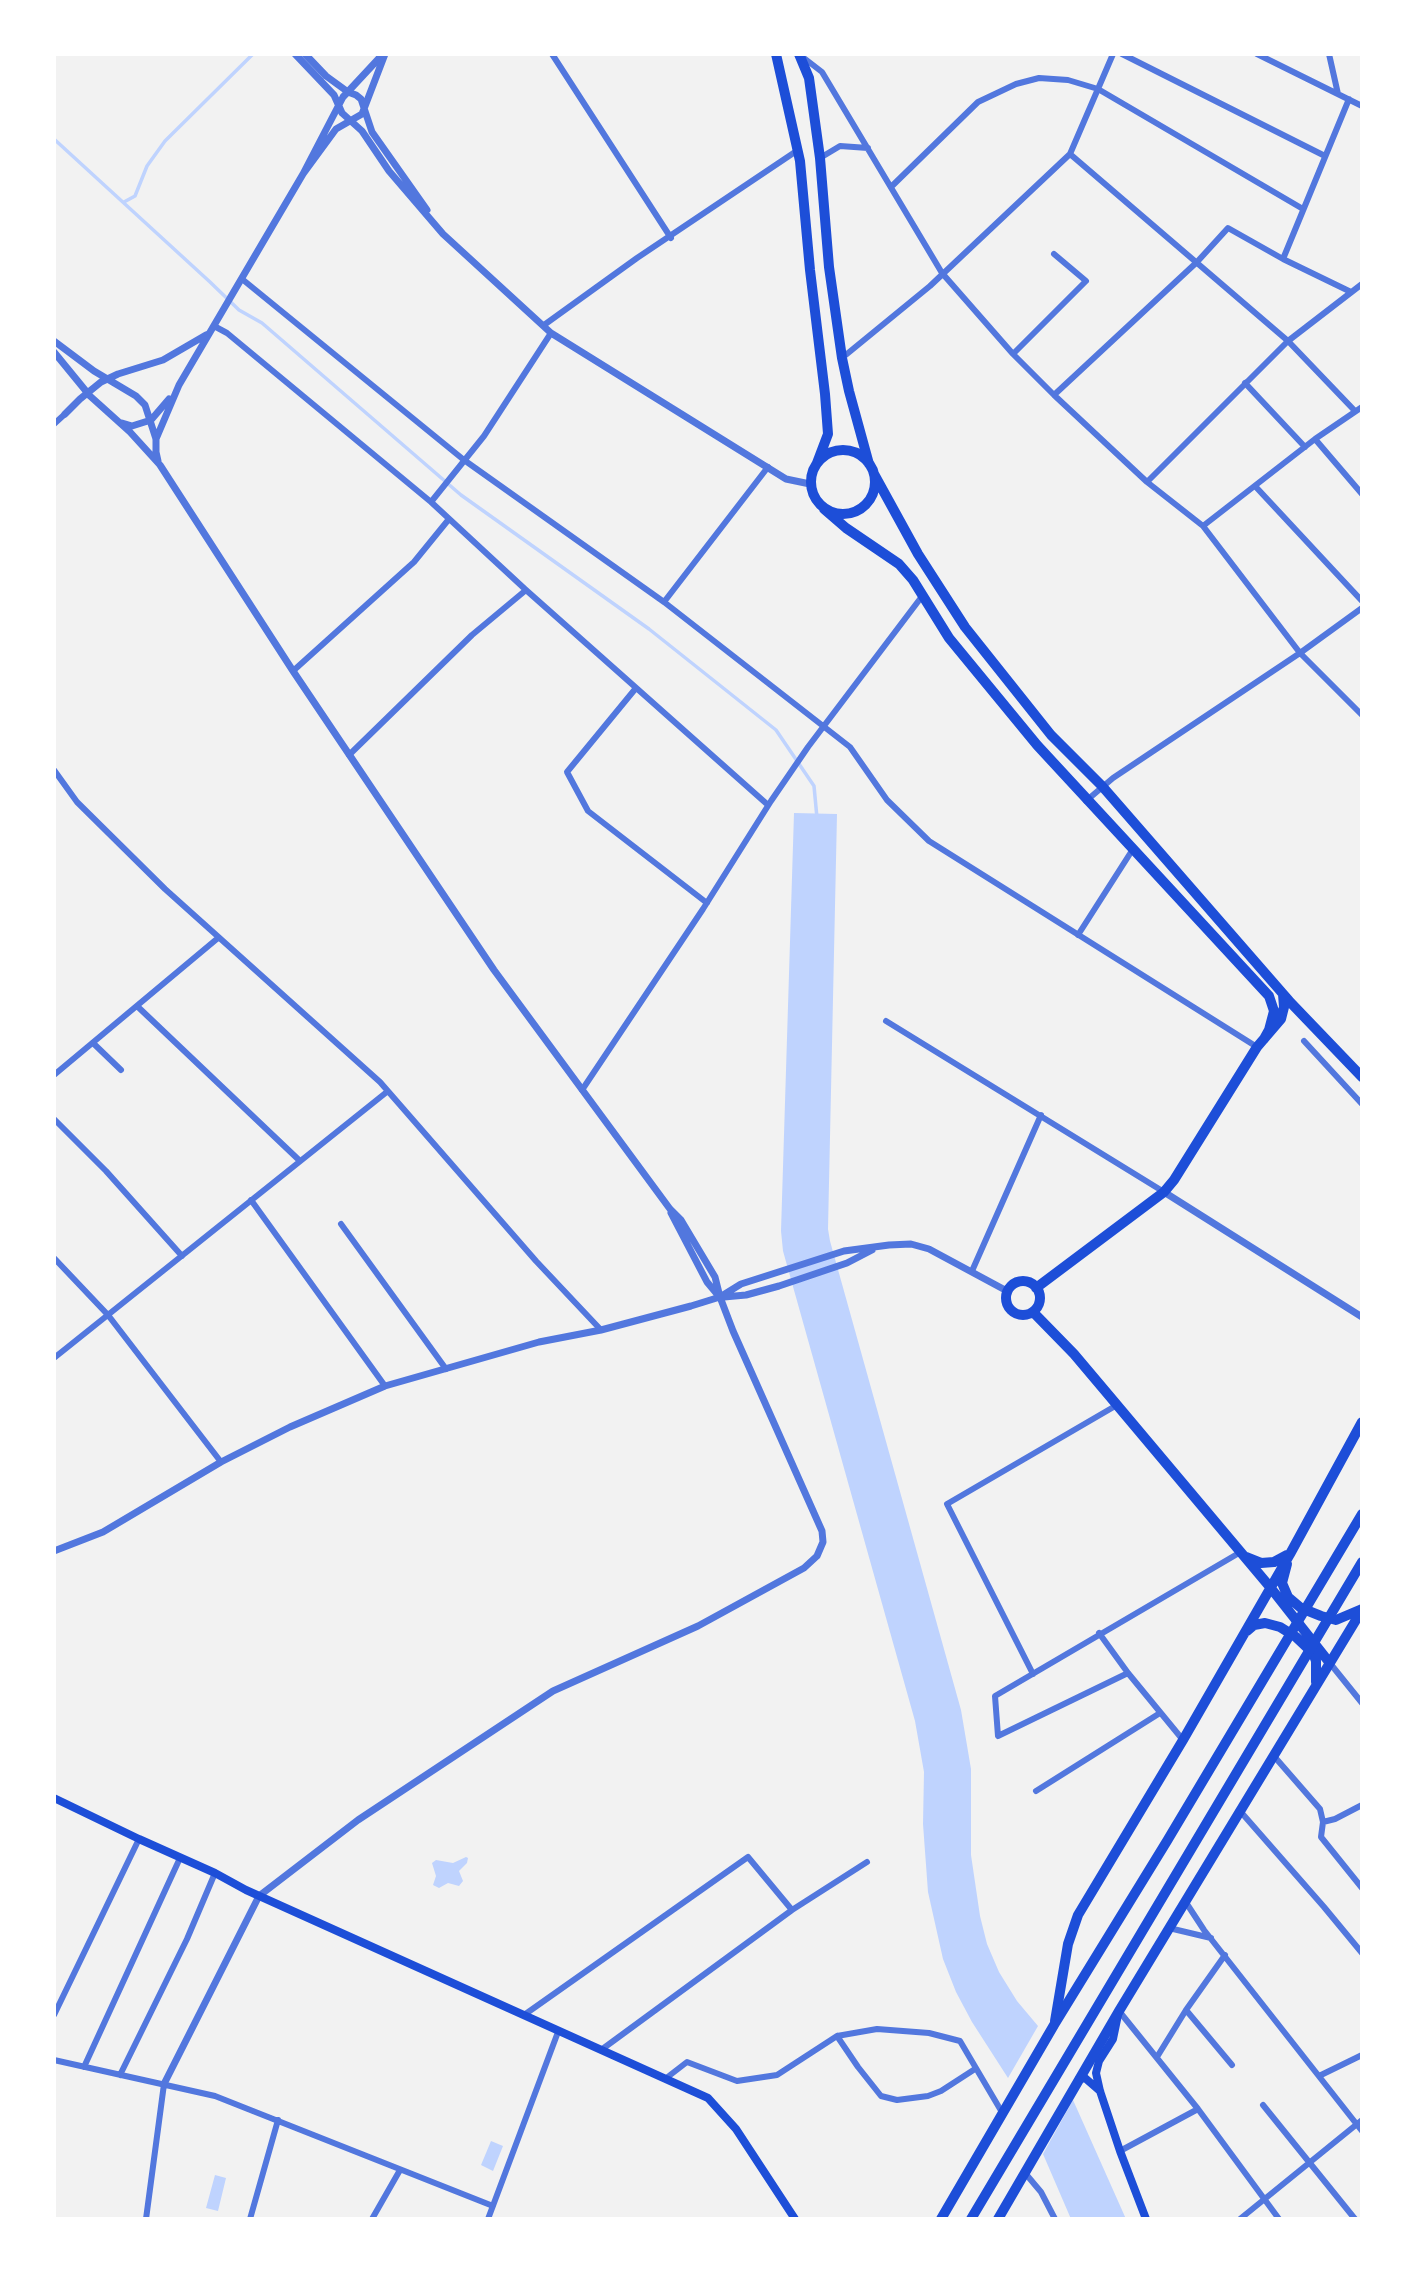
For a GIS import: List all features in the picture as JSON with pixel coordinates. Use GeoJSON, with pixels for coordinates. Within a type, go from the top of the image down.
{"type":"FeatureCollection","features":[{"type":"Feature","properties":{"kind":"main road"},"geometry":{"type":"LineString","coordinates":[[776,54],[798,150],[828,434],[810,484],[817,502],[846,528],[899,564],[913,580],[949,638],[1037,745],[1269,996],[1274,1012],[1269,1030],[1164,1192],[1037,1288]]}},
{"type":"Feature","properties":{"kind":"main road"},"geometry":{"type":"LineString","coordinates":[[799,54],[809,78],[820,158],[829,268],[849,391],[869,464],[918,554],[965,626],[1051,735],[1102,786],[1283,994],[1362,1077]]}},
{"type":"Feature","properties":{"kind":"main road"},"geometry":{"type":"LineString","coordinates":[[817,463],[833,451],[843,450],[862,456],[869,464]]}},
{"type":"Feature","properties":{"kind":"main road"},"geometry":{"type":"LineString","coordinates":[[824,509],[845,515],[866,506],[875,486],[874,474]]}},
{"type":"Feature","properties":{"kind":"main road"},"geometry":{"type":"LineString","coordinates":[[1260,1043],[1281,1019],[1283,994]]}},
{"type":"Feature","properties":{"kind":"main road"},"geometry":{"type":"LineString","coordinates":[[1021,1281],[1037,1288],[1040,1300],[1033,1312],[1019,1315],[1011,1310],[1006,1301],[1010,1286],[1021,1281]]}},
{"type":"Feature","properties":{"kind":"main road"},"geometry":{"type":"LineString","coordinates":[[1033,1312],[1074,1354],[1270,1587],[1329,1662]]}},
{"type":"Feature","properties":{"kind":"main road"},"geometry":{"type":"LineString","coordinates":[[1055,2025],[1069,1944],[1078,1915],[1183,1740],[1362,1422]]}},
{"type":"Feature","properties":{"kind":"main road"},"geometry":{"type":"LineString","coordinates":[[940,2219],[1362,1514]]}},
{"type":"Feature","properties":{"kind":"main road"},"geometry":{"type":"LineString","coordinates":[[1240,1553],[1261,1563],[1274,1562],[1290,1554]]}},
{"type":"Feature","properties":{"kind":"main road"},"geometry":{"type":"LineString","coordinates":[[1290,1554],[1282,1583],[1288,1597],[1301,1608],[1336,1619],[1362,1610]]}},
{"type":"Feature","properties":{"kind":"main road"},"geometry":{"type":"LineString","coordinates":[[971,2219],[1362,1562]]}},
{"type":"Feature","properties":{"kind":"main road"},"geometry":{"type":"LineString","coordinates":[[998,2219],[1119,2011],[1362,1610]]}},
{"type":"Feature","properties":{"kind":"main road"},"geometry":{"type":"LineString","coordinates":[[1244,1633],[1254,1625],[1265,1623],[1280,1627],[1296,1637],[1313,1653],[1317,1683]]}},
{"type":"Feature","properties":{"kind":"main road"},"geometry":{"type":"LineString","coordinates":[[54,1798],[215,1873],[258,1896],[708,2098],[736,2129],[795,2219]]}},
{"type":"Feature","properties":{"kind":"main road"},"geometry":{"type":"LineString","coordinates":[[1119,2011],[1113,2039],[1097,2067],[1100,2091],[1146,2219]]}},
{"type":"Feature","properties":{"kind":"main road"},"geometry":{"type":"LineString","coordinates":[[1079,2079],[1085,2078],[1100,2091]]}},
{"type":"Feature","properties":{"kind":"street"},"geometry":{"type":"LineString","coordinates":[[295,54],[334,95],[338,107],[362,131],[389,171],[443,234],[551,333],[786,479],[810,484]]}},
{"type":"Feature","properties":{"kind":"street"},"geometry":{"type":"LineString","coordinates":[[305,54],[327,76],[362,100],[372,132],[443,234]]}},
{"type":"Feature","properties":{"kind":"street"},"geometry":{"type":"LineString","coordinates":[[303,174],[336,129],[362,114],[384,54]]}},
{"type":"Feature","properties":{"kind":"street"},"geometry":{"type":"LineString","coordinates":[[156,439],[179,385],[303,174],[338,107],[348,92],[384,54]]}},
{"type":"Feature","properties":{"kind":"street"},"geometry":{"type":"LineString","coordinates":[[552,54],[671,238]]}},
{"type":"Feature","properties":{"kind":"street"},"geometry":{"type":"LineString","coordinates":[[799,54],[822,72],[942,273],[1013,355],[1147,482],[1203,526],[1300,653],[1362,715]]}},
{"type":"Feature","properties":{"kind":"street"},"geometry":{"type":"LineString","coordinates":[[842,358],[930,286],[1070,154],[1114,54]]}},
{"type":"Feature","properties":{"kind":"street"},"geometry":{"type":"LineString","coordinates":[[1122,54],[1325,156]]}},
{"type":"Feature","properties":{"kind":"street"},"geometry":{"type":"LineString","coordinates":[[1257,54],[1362,106]]}},
{"type":"Feature","properties":{"kind":"street"},"geometry":{"type":"LineString","coordinates":[[1329,54],[1338,94]]}},
{"type":"Feature","properties":{"kind":"street"},"geometry":{"type":"LineString","coordinates":[[891,187],[966,112],[991,94],[1039,78],[1068,80],[1098,89],[1303,209]]}},
{"type":"Feature","properties":{"kind":"street"},"geometry":{"type":"LineString","coordinates":[[1283,259],[1349,99]]}},
{"type":"Feature","properties":{"kind":"street"},"geometry":{"type":"LineString","coordinates":[[820,158],[840,146],[868,148]]}},
{"type":"Feature","properties":{"kind":"street"},"geometry":{"type":"LineString","coordinates":[[544,325],[637,258],[671,238],[798,150]]}},
{"type":"Feature","properties":{"kind":"street"},"geometry":{"type":"LineString","coordinates":[[1070,154],[1288,341],[1358,409],[1203,526]]}},
{"type":"Feature","properties":{"kind":"street"},"geometry":{"type":"LineString","coordinates":[[1054,394],[1197,262],[1228,228],[1283,259],[1351,292]]}},
{"type":"Feature","properties":{"kind":"street"},"geometry":{"type":"LineString","coordinates":[[1013,355],[1086,281],[1054,254]]}},
{"type":"Feature","properties":{"kind":"street"},"geometry":{"type":"LineString","coordinates":[[242,279],[464,460],[664,602],[850,747],[887,800],[929,841],[1260,1043]]}},
{"type":"Feature","properties":{"kind":"street"},"geometry":{"type":"LineString","coordinates":[[1147,482],[1288,341],[1362,284]]}},
{"type":"Feature","properties":{"kind":"street"},"geometry":{"type":"LineString","coordinates":[[54,425],[87,392],[108,379],[163,360],[204,337],[214,326]]}},
{"type":"Feature","properties":{"kind":"street"},"geometry":{"type":"LineString","coordinates":[[214,326],[227,333],[431,502],[768,805]]}},
{"type":"Feature","properties":{"kind":"street"},"geometry":{"type":"LineString","coordinates":[[431,502],[484,436],[551,333]]}},
{"type":"Feature","properties":{"kind":"street"},"geometry":{"type":"LineString","coordinates":[[54,341],[136,396],[145,405],[156,439],[160,465]]}},
{"type":"Feature","properties":{"kind":"street"},"geometry":{"type":"LineString","coordinates":[[54,352],[87,392],[160,465],[293,671],[494,970],[670,1209],[707,1282],[720,1297],[822,1531],[823,1542],[817,1556],[804,1568],[698,1626],[553,1691],[358,1820],[258,1896],[164,2084],[146,2219]]}},
{"type":"Feature","properties":{"kind":"street"},"geometry":{"type":"LineString","coordinates":[[80,360],[109,373],[118,374]]}},
{"type":"Feature","properties":{"kind":"street"},"geometry":{"type":"LineString","coordinates":[[1245,383],[1305,447]]}},
{"type":"Feature","properties":{"kind":"street"},"geometry":{"type":"LineString","coordinates":[[118,422],[132,426],[150,420],[179,385]]}},
{"type":"Feature","properties":{"kind":"street"},"geometry":{"type":"LineString","coordinates":[[65,414],[91,400],[100,405]]}},
{"type":"Feature","properties":{"kind":"street"},"geometry":{"type":"LineString","coordinates":[[1315,439],[1362,494]]}},
{"type":"Feature","properties":{"kind":"street"},"geometry":{"type":"LineString","coordinates":[[664,602],[768,467]]}},
{"type":"Feature","properties":{"kind":"street"},"geometry":{"type":"LineString","coordinates":[[1255,486],[1362,601]]}},
{"type":"Feature","properties":{"kind":"street"},"geometry":{"type":"LineString","coordinates":[[293,671],[414,562],[449,519]]}},
{"type":"Feature","properties":{"kind":"street"},"geometry":{"type":"LineString","coordinates":[[349,755],[472,635],[526,590]]}},
{"type":"Feature","properties":{"kind":"street"},"geometry":{"type":"LineString","coordinates":[[582,1090],[707,903],[768,805],[808,747],[923,595]]}},
{"type":"Feature","properties":{"kind":"street"},"geometry":{"type":"LineString","coordinates":[[1086,801],[1102,786],[1300,653],[1362,608]]}},
{"type":"Feature","properties":{"kind":"street"},"geometry":{"type":"LineString","coordinates":[[636,688],[567,772],[588,811],[707,903]]}},
{"type":"Feature","properties":{"kind":"street"},"geometry":{"type":"LineString","coordinates":[[54,770],[77,802],[164,889],[388,1091],[536,1261],[601,1330]]}},
{"type":"Feature","properties":{"kind":"street"},"geometry":{"type":"LineString","coordinates":[[1079,935],[1133,849]]}},
{"type":"Feature","properties":{"kind":"street"},"geometry":{"type":"LineString","coordinates":[[54,1075],[218,937]]}},
{"type":"Feature","properties":{"kind":"street"},"geometry":{"type":"LineString","coordinates":[[137,1006],[300,1160]]}},
{"type":"Feature","properties":{"kind":"street"},"geometry":{"type":"LineString","coordinates":[[886,1021],[1362,1317]]}},
{"type":"Feature","properties":{"kind":"street"},"geometry":{"type":"LineString","coordinates":[[1304,1041],[1362,1104]]}},
{"type":"Feature","properties":{"kind":"street"},"geometry":{"type":"LineString","coordinates":[[93,1043],[121,1070]]}},
{"type":"Feature","properties":{"kind":"street"},"geometry":{"type":"LineString","coordinates":[[54,1357],[388,1091]]}},
{"type":"Feature","properties":{"kind":"street"},"geometry":{"type":"LineString","coordinates":[[972,1271],[1041,1115]]}},
{"type":"Feature","properties":{"kind":"street"},"geometry":{"type":"LineString","coordinates":[[54,1119],[106,1171],[182,1256]]}},
{"type":"Feature","properties":{"kind":"street"},"geometry":{"type":"LineString","coordinates":[[251,1200],[385,1386]]}},
{"type":"Feature","properties":{"kind":"street"},"geometry":{"type":"LineString","coordinates":[[341,1224],[446,1369]]}},
{"type":"Feature","properties":{"kind":"street"},"geometry":{"type":"LineString","coordinates":[[720,1297],[741,1284],[844,1251],[911,1244],[929,1249],[1007,1291]]}},
{"type":"Feature","properties":{"kind":"street"},"geometry":{"type":"LineString","coordinates":[[54,1551],[103,1532],[221,1462],[290,1427],[385,1386],[539,1342],[601,1330],[720,1297],[746,1295],[779,1286],[847,1263],[876,1248]]}},
{"type":"Feature","properties":{"kind":"street"},"geometry":{"type":"LineString","coordinates":[[54,1258],[108,1315],[221,1462]]}},
{"type":"Feature","properties":{"kind":"street"},"geometry":{"type":"LineString","coordinates":[[1033,1674],[947,1504],[1117,1405]]}},
{"type":"Feature","properties":{"kind":"street"},"geometry":{"type":"LineString","coordinates":[[1128,1673],[998,1736],[995,1696],[1240,1553]]}},
{"type":"Feature","properties":{"kind":"street"},"geometry":{"type":"LineString","coordinates":[[1099,1633],[1183,1740]]}},
{"type":"Feature","properties":{"kind":"street"},"geometry":{"type":"LineString","coordinates":[[1329,1662],[1362,1703]]}},
{"type":"Feature","properties":{"kind":"street"},"geometry":{"type":"LineString","coordinates":[[1036,1791],[1160,1713]]}},
{"type":"Feature","properties":{"kind":"street"},"geometry":{"type":"LineString","coordinates":[[1273,1755],[1320,1809],[1323,1822],[1321,1837],[1362,1888]]}},
{"type":"Feature","properties":{"kind":"street"},"geometry":{"type":"LineString","coordinates":[[1323,1822],[1362,1805]]}},
{"type":"Feature","properties":{"kind":"street"},"geometry":{"type":"LineString","coordinates":[[1239,1811],[1362,1953]]}},
{"type":"Feature","properties":{"kind":"street"},"geometry":{"type":"LineString","coordinates":[[54,2015],[139,1839]]}},
{"type":"Feature","properties":{"kind":"street"},"geometry":{"type":"LineString","coordinates":[[524,2015],[748,1857],[792,1910]]}},
{"type":"Feature","properties":{"kind":"street"},"geometry":{"type":"LineString","coordinates":[[84,2067],[180,1858]]}},
{"type":"Feature","properties":{"kind":"street"},"geometry":{"type":"LineString","coordinates":[[601,2050],[792,1910],[867,1861]]}},
{"type":"Feature","properties":{"kind":"street"},"geometry":{"type":"LineString","coordinates":[[120,2075],[187,1939],[215,1873]]}},
{"type":"Feature","properties":{"kind":"street"},"geometry":{"type":"LineString","coordinates":[[1185,1901],[1211,1938],[1360,2125],[1240,2219]]}},
{"type":"Feature","properties":{"kind":"street"},"geometry":{"type":"LineString","coordinates":[[1169,1928],[1211,1938]]}},
{"type":"Feature","properties":{"kind":"street"},"geometry":{"type":"LineString","coordinates":[[1157,2057],[1225,1955]]}},
{"type":"Feature","properties":{"kind":"street"},"geometry":{"type":"LineString","coordinates":[[1186,2010],[1232,2065]]}},
{"type":"Feature","properties":{"kind":"street"},"geometry":{"type":"LineString","coordinates":[[1119,2011],[1198,2109],[1279,2219]]}},
{"type":"Feature","properties":{"kind":"street"},"geometry":{"type":"LineString","coordinates":[[665,2079],[687,2062],[737,2081],[777,2074],[837,2036],[877,2029],[929,2033],[960,2041],[1003,2114]]}},
{"type":"Feature","properties":{"kind":"street"},"geometry":{"type":"LineString","coordinates":[[488,2219],[558,2032]]}},
{"type":"Feature","properties":{"kind":"street"},"geometry":{"type":"LineString","coordinates":[[837,2036],[881,2096],[897,2100],[928,2096],[941,2091],[975,2069]]}},
{"type":"Feature","properties":{"kind":"street"},"geometry":{"type":"LineString","coordinates":[[1319,2076],[1362,2055]]}},
{"type":"Feature","properties":{"kind":"street"},"geometry":{"type":"LineString","coordinates":[[54,2060],[215,2096],[493,2206]]}},
{"type":"Feature","properties":{"kind":"street"},"geometry":{"type":"LineString","coordinates":[[1263,2105],[1355,2219]]}},
{"type":"Feature","properties":{"kind":"street"},"geometry":{"type":"LineString","coordinates":[[1120,2151],[1198,2109]]}},
{"type":"Feature","properties":{"kind":"street"},"geometry":{"type":"LineString","coordinates":[[250,2219],[278,2120]]}},
{"type":"Feature","properties":{"kind":"street"},"geometry":{"type":"LineString","coordinates":[[372,2219],[401,2170]]}},
{"type":"Feature","properties":{"kind":"street"},"geometry":{"type":"LineString","coordinates":[[1025,2173],[1041,2192],[1055,2219]]}},
{"type":"Feature","properties":{"kind":"water"},"geometry":{"type":"Polygon","coordinates":[[[794,813],[837,814],[828,1229],[961,1710],[971,1769],[971,1855],[987,1944],[999,1972],[1017,2001],[1038,2026],[1008,2078],[972,2022],[943,1959],[928,1892],[923,1824],[924,1772],[915,1721],[783,1251],[781,1231],[794,813]]]}},
{"type":"Feature","properties":{"kind":"water"},"geometry":{"type":"Polygon","coordinates":[[[466,1857],[467,1863],[459,1871],[463,1881],[459,1886],[448,1883],[439,1888],[433,1885],[436,1876],[432,1863],[436,1860],[453,1863],[466,1857]]]}},
{"type":"Feature","properties":{"kind":"water"},"geometry":{"type":"Polygon","coordinates":[[[1073,2100],[1126,2219],[1071,2219],[1043,2154],[1073,2100]]]}},
{"type":"Feature","properties":{"kind":"water"},"geometry":{"type":"Polygon","coordinates":[[[491,2141],[503,2146],[493,2171],[481,2165],[491,2141]]]}},
{"type":"Feature","properties":{"kind":"water"},"geometry":{"type":"Polygon","coordinates":[[[215,2175],[226,2178],[218,2211],[206,2208],[215,2175]]]}},
{"type":"Feature","properties":{"kind":"waterway"},"geometry":{"type":"LineString","coordinates":[[124,202],[135,196],[147,166],[165,141],[253,54]]}},
{"type":"Feature","properties":{"kind":"waterway"},"geometry":{"type":"LineString","coordinates":[[54,139],[239,310],[262,323],[461,495],[649,629],[776,730],[814,786],[817,818]]}}]}
